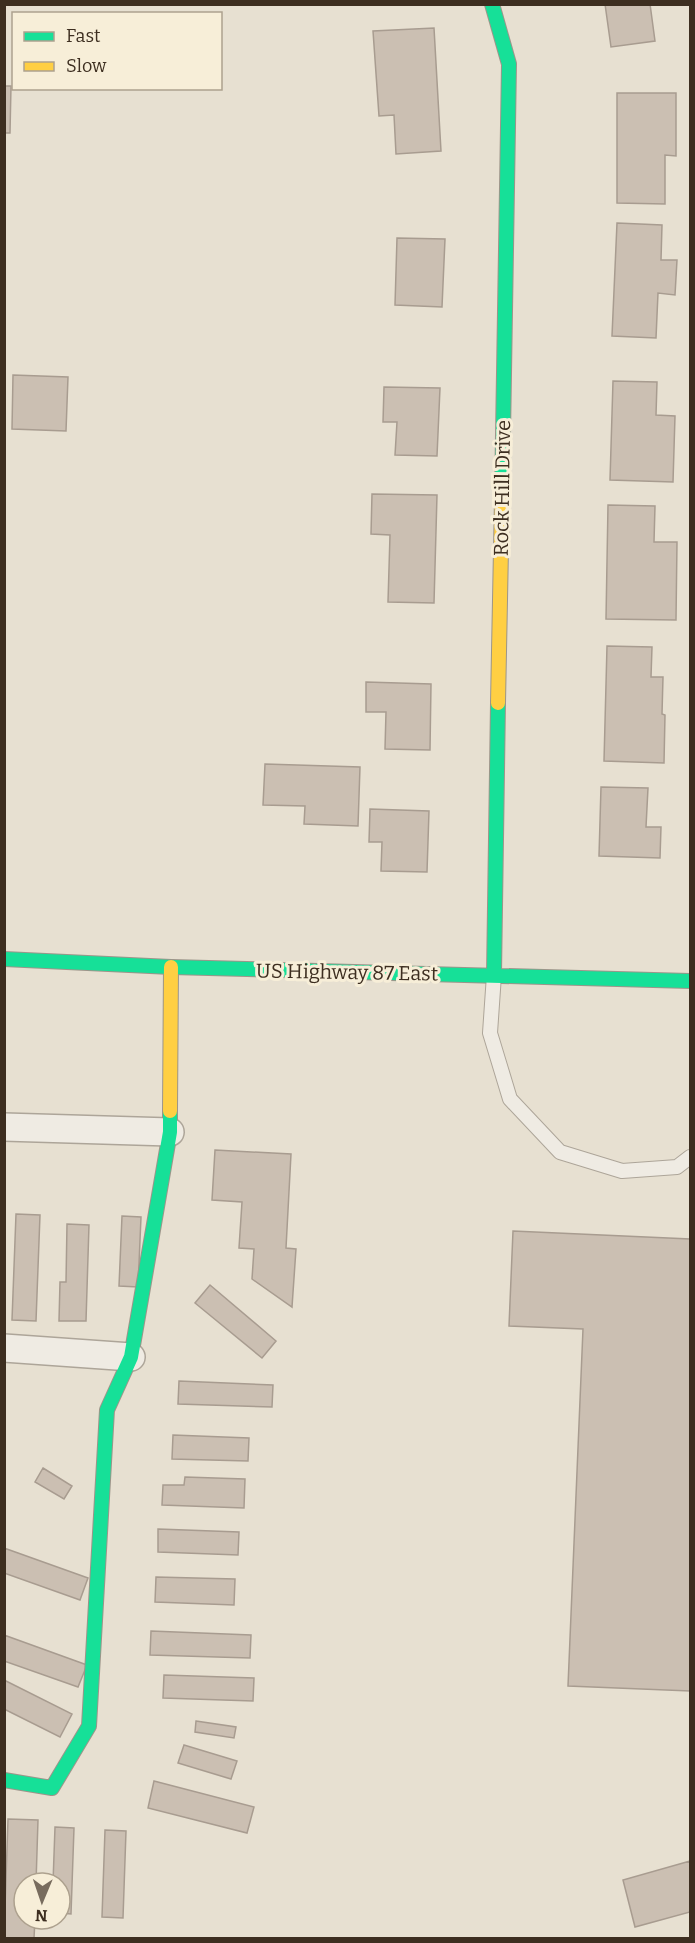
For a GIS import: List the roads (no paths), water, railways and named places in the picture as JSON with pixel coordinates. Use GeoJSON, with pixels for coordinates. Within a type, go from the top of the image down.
{"type":"FeatureCollection","features":[{"type":"Feature","properties":{"kind":"street","name":"Rock Hill Drive"},"geometry":{"type":"LineString","coordinates":[[492,4],[509,64],[494,975]]}},
{"type":"Feature","properties":{"kind":"street","name":"US Highway 87 East"},"geometry":{"type":"LineString","coordinates":[[4,959],[171,967],[690,981]]}},
{"type":"Feature","properties":{"kind":"street"},"geometry":{"type":"LineString","coordinates":[[4,1780],[52,1788],[89,1726],[107,1410],[131,1357],[170,1132],[171,967]]}},
{"type":"Feature","properties":{"kind":"street"},"geometry":{"type":"LineString","coordinates":[[4,1127],[170,1132]]}},
{"type":"Feature","properties":{"kind":"street"},"geometry":{"type":"LineString","coordinates":[[4,1348],[131,1357]]}},
{"type":"Feature","properties":{"kind":"lane"},"geometry":{"type":"LineString","coordinates":[[494,975],[490,1033],[510,1099],[560,1152],[622,1171],[677,1167],[690,1157]]}}]}
